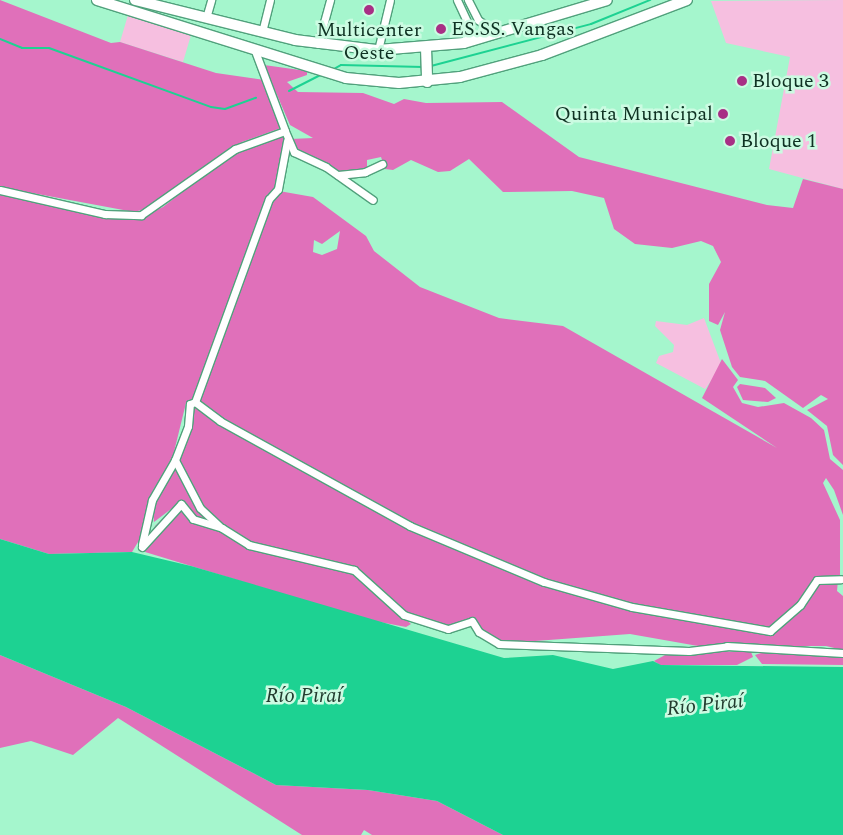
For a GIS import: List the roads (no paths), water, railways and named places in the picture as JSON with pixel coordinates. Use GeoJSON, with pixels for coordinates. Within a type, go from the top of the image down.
{"type":"FeatureCollection","features":[{"type":"Feature","properties":{"kind":"highway"},"geometry":{"type":"LineString","coordinates":[[97,0],[346,78],[427,79],[494,69],[582,43],[687,0]]}},
{"type":"Feature","properties":{"kind":"highway"},"geometry":{"type":"LineString","coordinates":[[135,0],[153,2],[206,18],[318,44],[426,53],[501,34],[607,0]]}},
{"type":"Feature","properties":{"kind":"highway"},"geometry":{"type":"LineString","coordinates":[[426,53],[427,79]]}},
{"type":"Feature","properties":{"kind":"street"},"geometry":{"type":"LineString","coordinates":[[206,18],[211,0]]}},
{"type":"Feature","properties":{"kind":"street"},"geometry":{"type":"LineString","coordinates":[[262,32],[270,0]]}},
{"type":"Feature","properties":{"kind":"street"},"geometry":{"type":"LineString","coordinates":[[318,44],[330,0]]}},
{"type":"Feature","properties":{"kind":"street"},"geometry":{"type":"LineString","coordinates":[[378,50],[390,0]]}},
{"type":"Feature","properties":{"kind":"street"},"geometry":{"type":"LineString","coordinates":[[457,0],[470,28],[464,43]]}},
{"type":"Feature","properties":{"kind":"street"},"geometry":{"type":"LineString","coordinates":[[461,8],[469,2],[478,20],[501,34]]}},
{"type":"Feature","properties":{"kind":"street"},"geometry":{"type":"LineString","coordinates":[[255,51],[283,114],[287,141],[294,152],[338,175],[373,200]]}},
{"type":"Feature","properties":{"kind":"street"},"geometry":{"type":"LineString","coordinates":[[0,190],[105,214],[142,215],[235,149],[285,132]]}},
{"type":"Feature","properties":{"kind":"street"},"geometry":{"type":"LineString","coordinates":[[287,141],[278,189],[269,199],[195,402],[190,404],[188,426],[176,460],[152,500],[142,547],[181,504],[193,518],[222,528],[265,550],[354,570],[404,615],[448,629],[472,621],[479,632],[499,644],[689,651],[727,646],[843,653]]}},
{"type":"Feature","properties":{"kind":"street"},"geometry":{"type":"LineString","coordinates":[[338,175],[365,172],[382,164]]}},
{"type":"Feature","properties":{"kind":"street"},"geometry":{"type":"LineString","coordinates":[[195,402],[228,425],[410,526],[482,559],[605,600],[699,622],[770,631],[800,605],[817,580],[841,579]]}},
{"type":"Feature","properties":{"kind":"street"},"geometry":{"type":"LineString","coordinates":[[176,460],[200,508],[222,528]]}},
{"type":"Feature","properties":{"kind":"water","name":"Río Piraí"},"geometry":{"type":"Polygon","coordinates":[[[0,539],[49,554],[132,552],[191,566],[504,658],[553,655],[613,669],[653,661],[661,665],[843,667],[843,835],[503,835],[437,801],[368,790],[276,785],[126,707],[0,655],[0,539]]]}},
{"type":"Feature","properties":{"kind":"waterway"},"geometry":{"type":"LineString","coordinates":[[431,66],[591,24],[650,0]]}},
{"type":"Feature","properties":{"kind":"waterway"},"geometry":{"type":"LineString","coordinates":[[0,39],[22,48],[49,48],[211,107],[225,109],[256,98]]}},
{"type":"Feature","properties":{"kind":"waterway"},"geometry":{"type":"LineString","coordinates":[[332,70],[341,65],[423,67]]}},
{"type":"Feature","properties":{"kind":"waterway"},"geometry":{"type":"LineString","coordinates":[[289,91],[323,74]]}},
{"type":"Feature","properties":{"kind":"place","name":"Multicenter Oeste"},"geometry":{"type":"Point","coordinates":[369,10]}},
{"type":"Feature","properties":{"kind":"place","name":"ES.SS. Vangas"},"geometry":{"type":"Point","coordinates":[441,29]}},
{"type":"Feature","properties":{"kind":"place","name":"Bloque 3"},"geometry":{"type":"Point","coordinates":[742,81]}},
{"type":"Feature","properties":{"kind":"place","name":"Quinta Municipal"},"geometry":{"type":"Point","coordinates":[723,114]}},
{"type":"Feature","properties":{"kind":"place","name":"Bloque 1"},"geometry":{"type":"Point","coordinates":[730,141]}}]}
